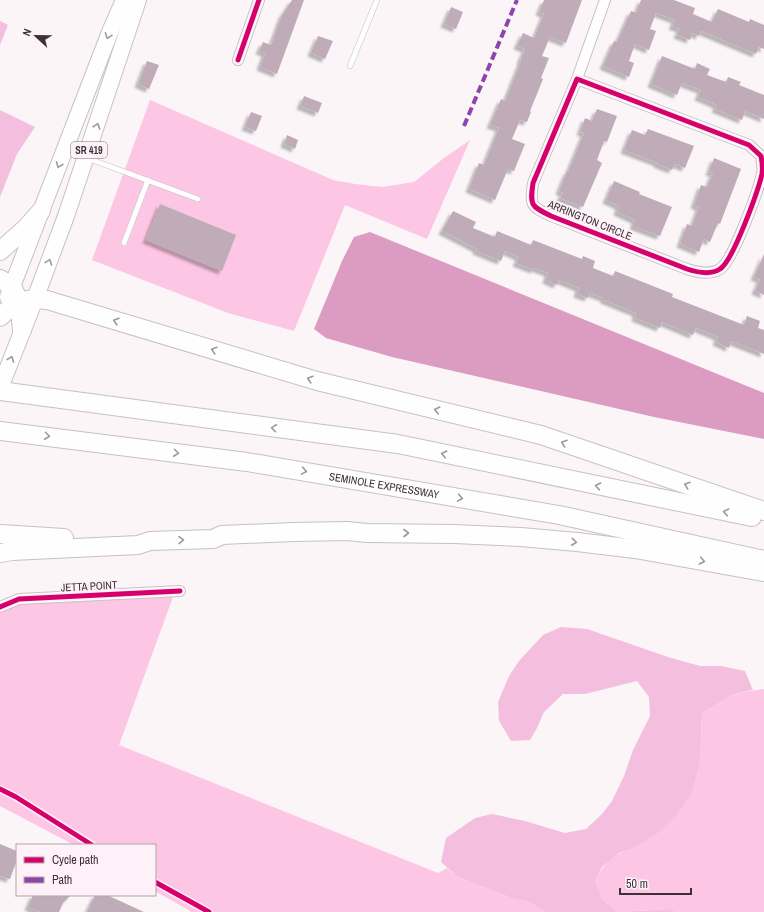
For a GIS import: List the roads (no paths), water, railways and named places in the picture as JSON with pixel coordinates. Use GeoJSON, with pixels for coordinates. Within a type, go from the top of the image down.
{"type":"FeatureCollection","features":[{"type":"Feature","properties":{"kind":"highway"},"geometry":{"type":"LineString","coordinates":[[0,251],[26,228],[42,210]]}},
{"type":"Feature","properties":{"kind":"highway"},"geometry":{"type":"LineString","coordinates":[[0,318],[10,307],[17,291]]}},
{"type":"Feature","properties":{"kind":"highway"},"geometry":{"type":"LineString","coordinates":[[17,291],[22,330]]}},
{"type":"Feature","properties":{"kind":"highway"},"geometry":{"type":"LineString","coordinates":[[17,291],[317,381],[541,434],[764,511]]}},
{"type":"Feature","properties":{"kind":"highway"},"geometry":{"type":"LineString","coordinates":[[0,391],[398,444],[764,520]]}},
{"type":"Feature","properties":{"kind":"highway","name":"SEMINOLE EXPRESSWAY"},"geometry":{"type":"LineString","coordinates":[[4,431],[247,462],[489,503],[559,515],[764,560]]}},
{"type":"Feature","properties":{"kind":"highway"},"geometry":{"type":"LineString","coordinates":[[0,534],[82,539],[138,538],[150,541],[213,539],[221,542],[347,538],[367,533],[454,534],[577,542],[678,556],[764,572]]}},
{"type":"Feature","properties":{"kind":"highway"},"geometry":{"type":"LineString","coordinates":[[0,553],[12,551],[138,545],[150,541]]}},
{"type":"Feature","properties":{"kind":"main road","name":"SR 419"},"geometry":{"type":"LineString","coordinates":[[17,291],[42,210],[110,32],[124,0]]}},
{"type":"Feature","properties":{"kind":"main road","name":"SR 419"},"geometry":{"type":"LineString","coordinates":[[17,291],[86,158],[138,0]]}},
{"type":"Feature","properties":{"kind":"main road"},"geometry":{"type":"LineString","coordinates":[[0,388],[22,330]]}},
{"type":"Feature","properties":{"kind":"street"},"geometry":{"type":"LineString","coordinates":[[238,60],[259,0]]}},
{"type":"Feature","properties":{"kind":"street","name":"ARRINGTON CIRCLE"},"geometry":{"type":"LineString","coordinates":[[577,79],[749,145],[761,156],[763,172],[742,230],[727,261],[719,270],[702,273],[687,269],[535,208],[531,198],[533,183],[577,79],[605,0]]}},
{"type":"Feature","properties":{"kind":"street","name":"JETTA POINT"},"geometry":{"type":"LineString","coordinates":[[0,607],[19,600],[180,591]]}},
{"type":"Feature","properties":{"kind":"lane"},"geometry":{"type":"LineString","coordinates":[[350,66],[377,0]]}},
{"type":"Feature","properties":{"kind":"lane"},"geometry":{"type":"LineString","coordinates":[[86,158],[198,199]]}},
{"type":"Feature","properties":{"kind":"lane"},"geometry":{"type":"LineString","coordinates":[[124,243],[148,180]]}}]}
